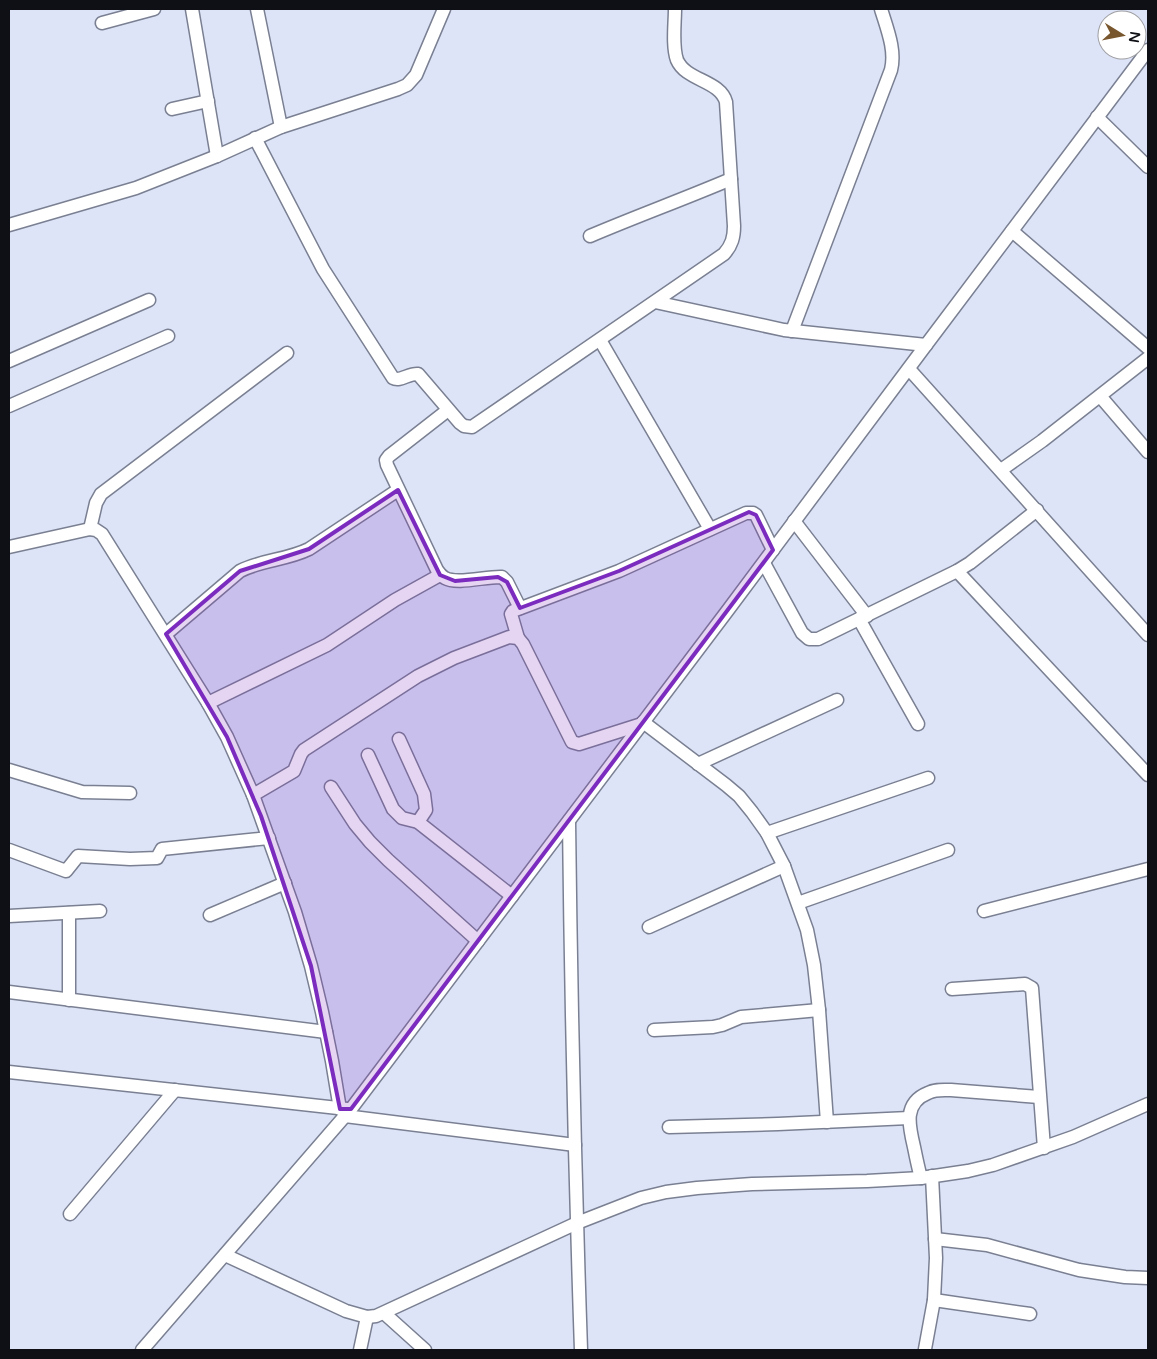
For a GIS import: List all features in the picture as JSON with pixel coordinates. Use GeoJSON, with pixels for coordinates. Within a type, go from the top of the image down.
{"type":"FeatureCollection","features":[{"type":"Feature","properties":{"kind":"street"},"geometry":{"type":"LineString","coordinates":[[102,22],[154,9]]}},
{"type":"Feature","properties":{"kind":"street"},"geometry":{"type":"LineString","coordinates":[[192,9],[216,156]]}},
{"type":"Feature","properties":{"kind":"street"},"geometry":{"type":"LineString","coordinates":[[256,9],[281,127]]}},
{"type":"Feature","properties":{"kind":"street"},"geometry":{"type":"LineString","coordinates":[[9,226],[136,188],[216,156],[281,127],[398,89],[407,84],[416,75],[444,9]]}},
{"type":"Feature","properties":{"kind":"street"},"geometry":{"type":"LineString","coordinates":[[255,138],[323,269],[393,378],[397,379],[418,374],[460,423],[468,427],[475,426],[724,254],[733,241],[725,97],[718,90],[686,71],[680,65],[675,51],[675,9]]}},
{"type":"Feature","properties":{"kind":"street"},"geometry":{"type":"LineString","coordinates":[[792,331],[891,70],[893,51],[881,9]]}},
{"type":"Feature","properties":{"kind":"street"},"geometry":{"type":"LineString","coordinates":[[142,1350],[226,1255],[345,1111],[478,941],[1148,50]]}},
{"type":"Feature","properties":{"kind":"street"},"geometry":{"type":"LineString","coordinates":[[172,109],[208,101]]}},
{"type":"Feature","properties":{"kind":"street"},"geometry":{"type":"LineString","coordinates":[[1097,117],[1148,167]]}},
{"type":"Feature","properties":{"kind":"street"},"geometry":{"type":"LineString","coordinates":[[590,236],[731,179]]}},
{"type":"Feature","properties":{"kind":"street"},"geometry":{"type":"LineString","coordinates":[[1012,231],[1148,348]]}},
{"type":"Feature","properties":{"kind":"street"},"geometry":{"type":"LineString","coordinates":[[9,361],[149,300]]}},
{"type":"Feature","properties":{"kind":"street"},"geometry":{"type":"LineString","coordinates":[[654,302],[792,331],[926,345]]}},
{"type":"Feature","properties":{"kind":"street"},"geometry":{"type":"LineString","coordinates":[[9,406],[168,336]]}},
{"type":"Feature","properties":{"kind":"street"},"geometry":{"type":"LineString","coordinates":[[600,340],[710,530]]}},
{"type":"Feature","properties":{"kind":"street"},"geometry":{"type":"LineString","coordinates":[[90,529],[96,503],[101,494],[287,353]]}},
{"type":"Feature","properties":{"kind":"street"},"geometry":{"type":"LineString","coordinates":[[1001,470],[1042,441],[1148,358]]}},
{"type":"Feature","properties":{"kind":"street"},"geometry":{"type":"LineString","coordinates":[[909,369],[1148,635]]}},
{"type":"Feature","properties":{"kind":"street"},"geometry":{"type":"LineString","coordinates":[[1100,396],[1148,452]]}},
{"type":"Feature","properties":{"kind":"street"},"geometry":{"type":"LineString","coordinates":[[448,410],[387,458],[386,465],[440,575],[450,580],[502,577],[507,582],[520,608]]}},
{"type":"Feature","properties":{"kind":"street"},"geometry":{"type":"LineString","coordinates":[[166,634],[240,571],[296,555],[309,549],[398,490]]}},
{"type":"Feature","properties":{"kind":"street"},"geometry":{"type":"LineString","coordinates":[[764,563],[802,633],[808,639],[818,639],[957,571],[970,563],[1037,510]]}},
{"type":"Feature","properties":{"kind":"street"},"geometry":{"type":"LineString","coordinates":[[643,723],[579,744],[572,742],[523,644],[518,638],[511,614],[513,611],[611,574],[746,513],[756,515],[773,550]]}},
{"type":"Feature","properties":{"kind":"street"},"geometry":{"type":"LineString","coordinates":[[794,522],[863,617],[918,724]]}},
{"type":"Feature","properties":{"kind":"street"},"geometry":{"type":"LineString","coordinates":[[9,547],[90,529],[102,534],[208,703],[227,737],[253,795],[285,884],[311,966],[345,1111]]}},
{"type":"Feature","properties":{"kind":"street"},"geometry":{"type":"LineString","coordinates":[[957,571],[1148,775]]}},
{"type":"Feature","properties":{"kind":"street"},"geometry":{"type":"LineString","coordinates":[[208,703],[327,645],[395,600],[440,575]]}},
{"type":"Feature","properties":{"kind":"street"},"geometry":{"type":"LineString","coordinates":[[253,795],[294,771],[304,750],[418,676],[454,658],[510,637],[518,638]]}},
{"type":"Feature","properties":{"kind":"street"},"geometry":{"type":"LineString","coordinates":[[698,764],[837,700]]}},
{"type":"Feature","properties":{"kind":"street"},"geometry":{"type":"LineString","coordinates":[[643,723],[739,796],[767,833],[784,866],[807,930],[814,965],[827,1122]]}},
{"type":"Feature","properties":{"kind":"street"},"geometry":{"type":"LineString","coordinates":[[399,739],[424,794],[426,810],[418,822]]}},
{"type":"Feature","properties":{"kind":"street"},"geometry":{"type":"LineString","coordinates":[[368,755],[393,810],[402,818],[418,822],[512,896]]}},
{"type":"Feature","properties":{"kind":"street"},"geometry":{"type":"LineString","coordinates":[[9,770],[82,792],[130,793]]}},
{"type":"Feature","properties":{"kind":"street"},"geometry":{"type":"LineString","coordinates":[[767,833],[928,778]]}},
{"type":"Feature","properties":{"kind":"street"},"geometry":{"type":"LineString","coordinates":[[331,787],[355,824],[370,842],[478,941]]}},
{"type":"Feature","properties":{"kind":"street"},"geometry":{"type":"LineString","coordinates":[[569,821],[570,959],[582,1350]]}},
{"type":"Feature","properties":{"kind":"street"},"geometry":{"type":"LineString","coordinates":[[9,850],[66,871],[78,856],[130,859],[157,858],[162,849],[269,838]]}},
{"type":"Feature","properties":{"kind":"street"},"geometry":{"type":"LineString","coordinates":[[798,903],[948,850]]}},
{"type":"Feature","properties":{"kind":"street"},"geometry":{"type":"LineString","coordinates":[[649,927],[784,866]]}},
{"type":"Feature","properties":{"kind":"street"},"geometry":{"type":"LineString","coordinates":[[984,911],[1148,869]]}},
{"type":"Feature","properties":{"kind":"street"},"geometry":{"type":"LineString","coordinates":[[210,915],[285,884]]}},
{"type":"Feature","properties":{"kind":"street"},"geometry":{"type":"LineString","coordinates":[[9,916],[100,911]]}},
{"type":"Feature","properties":{"kind":"street"},"geometry":{"type":"LineString","coordinates":[[69,913],[69,1000]]}},
{"type":"Feature","properties":{"kind":"street"},"geometry":{"type":"LineString","coordinates":[[952,989],[1025,984],[1032,988],[1044,1148]]}},
{"type":"Feature","properties":{"kind":"street"},"geometry":{"type":"LineString","coordinates":[[9,992],[326,1032]]}},
{"type":"Feature","properties":{"kind":"street"},"geometry":{"type":"LineString","coordinates":[[654,1030],[713,1027],[741,1017],[819,1010]]}},
{"type":"Feature","properties":{"kind":"street"},"geometry":{"type":"LineString","coordinates":[[9,1072],[345,1111],[575,1145]]}},
{"type":"Feature","properties":{"kind":"street"},"geometry":{"type":"LineString","coordinates":[[70,1214],[175,1090]]}},
{"type":"Feature","properties":{"kind":"street"},"geometry":{"type":"LineString","coordinates":[[925,1349],[934,1300],[935,1239],[926,1177],[909,1128],[912,1107],[919,1098],[937,1090],[1039,1097]]}},
{"type":"Feature","properties":{"kind":"street"},"geometry":{"type":"LineString","coordinates":[[226,1255],[346,1311],[366,1317],[376,1316],[385,1314],[577,1223],[641,1198],[682,1190],[752,1184],[867,1181],[926,1177],[968,1171],[993,1166],[1044,1148],[1148,1104]]}},
{"type":"Feature","properties":{"kind":"street"},"geometry":{"type":"LineString","coordinates":[[669,1127],[909,1118]]}},
{"type":"Feature","properties":{"kind":"street"},"geometry":{"type":"LineString","coordinates":[[935,1239],[986,1245],[1079,1270],[1148,1278]]}},
{"type":"Feature","properties":{"kind":"street"},"geometry":{"type":"LineString","coordinates":[[934,1300],[1030,1314]]}},
{"type":"Feature","properties":{"kind":"street"},"geometry":{"type":"LineString","coordinates":[[385,1314],[425,1350]]}},
{"type":"Feature","properties":{"kind":"street"},"geometry":{"type":"LineString","coordinates":[[360,1350],[366,1317]]}},
{"type":"Feature","properties":{"kind":"highlighted area"},"geometry":{"type":"Polygon","coordinates":[[[398,490],[440,575],[455,581],[498,577],[507,582],[520,608],[619,571],[749,512],[756,515],[773,550],[351,1109],[340,1109],[311,966],[261,816],[227,737],[166,634],[240,571],[309,549],[398,490]]]}}]}
